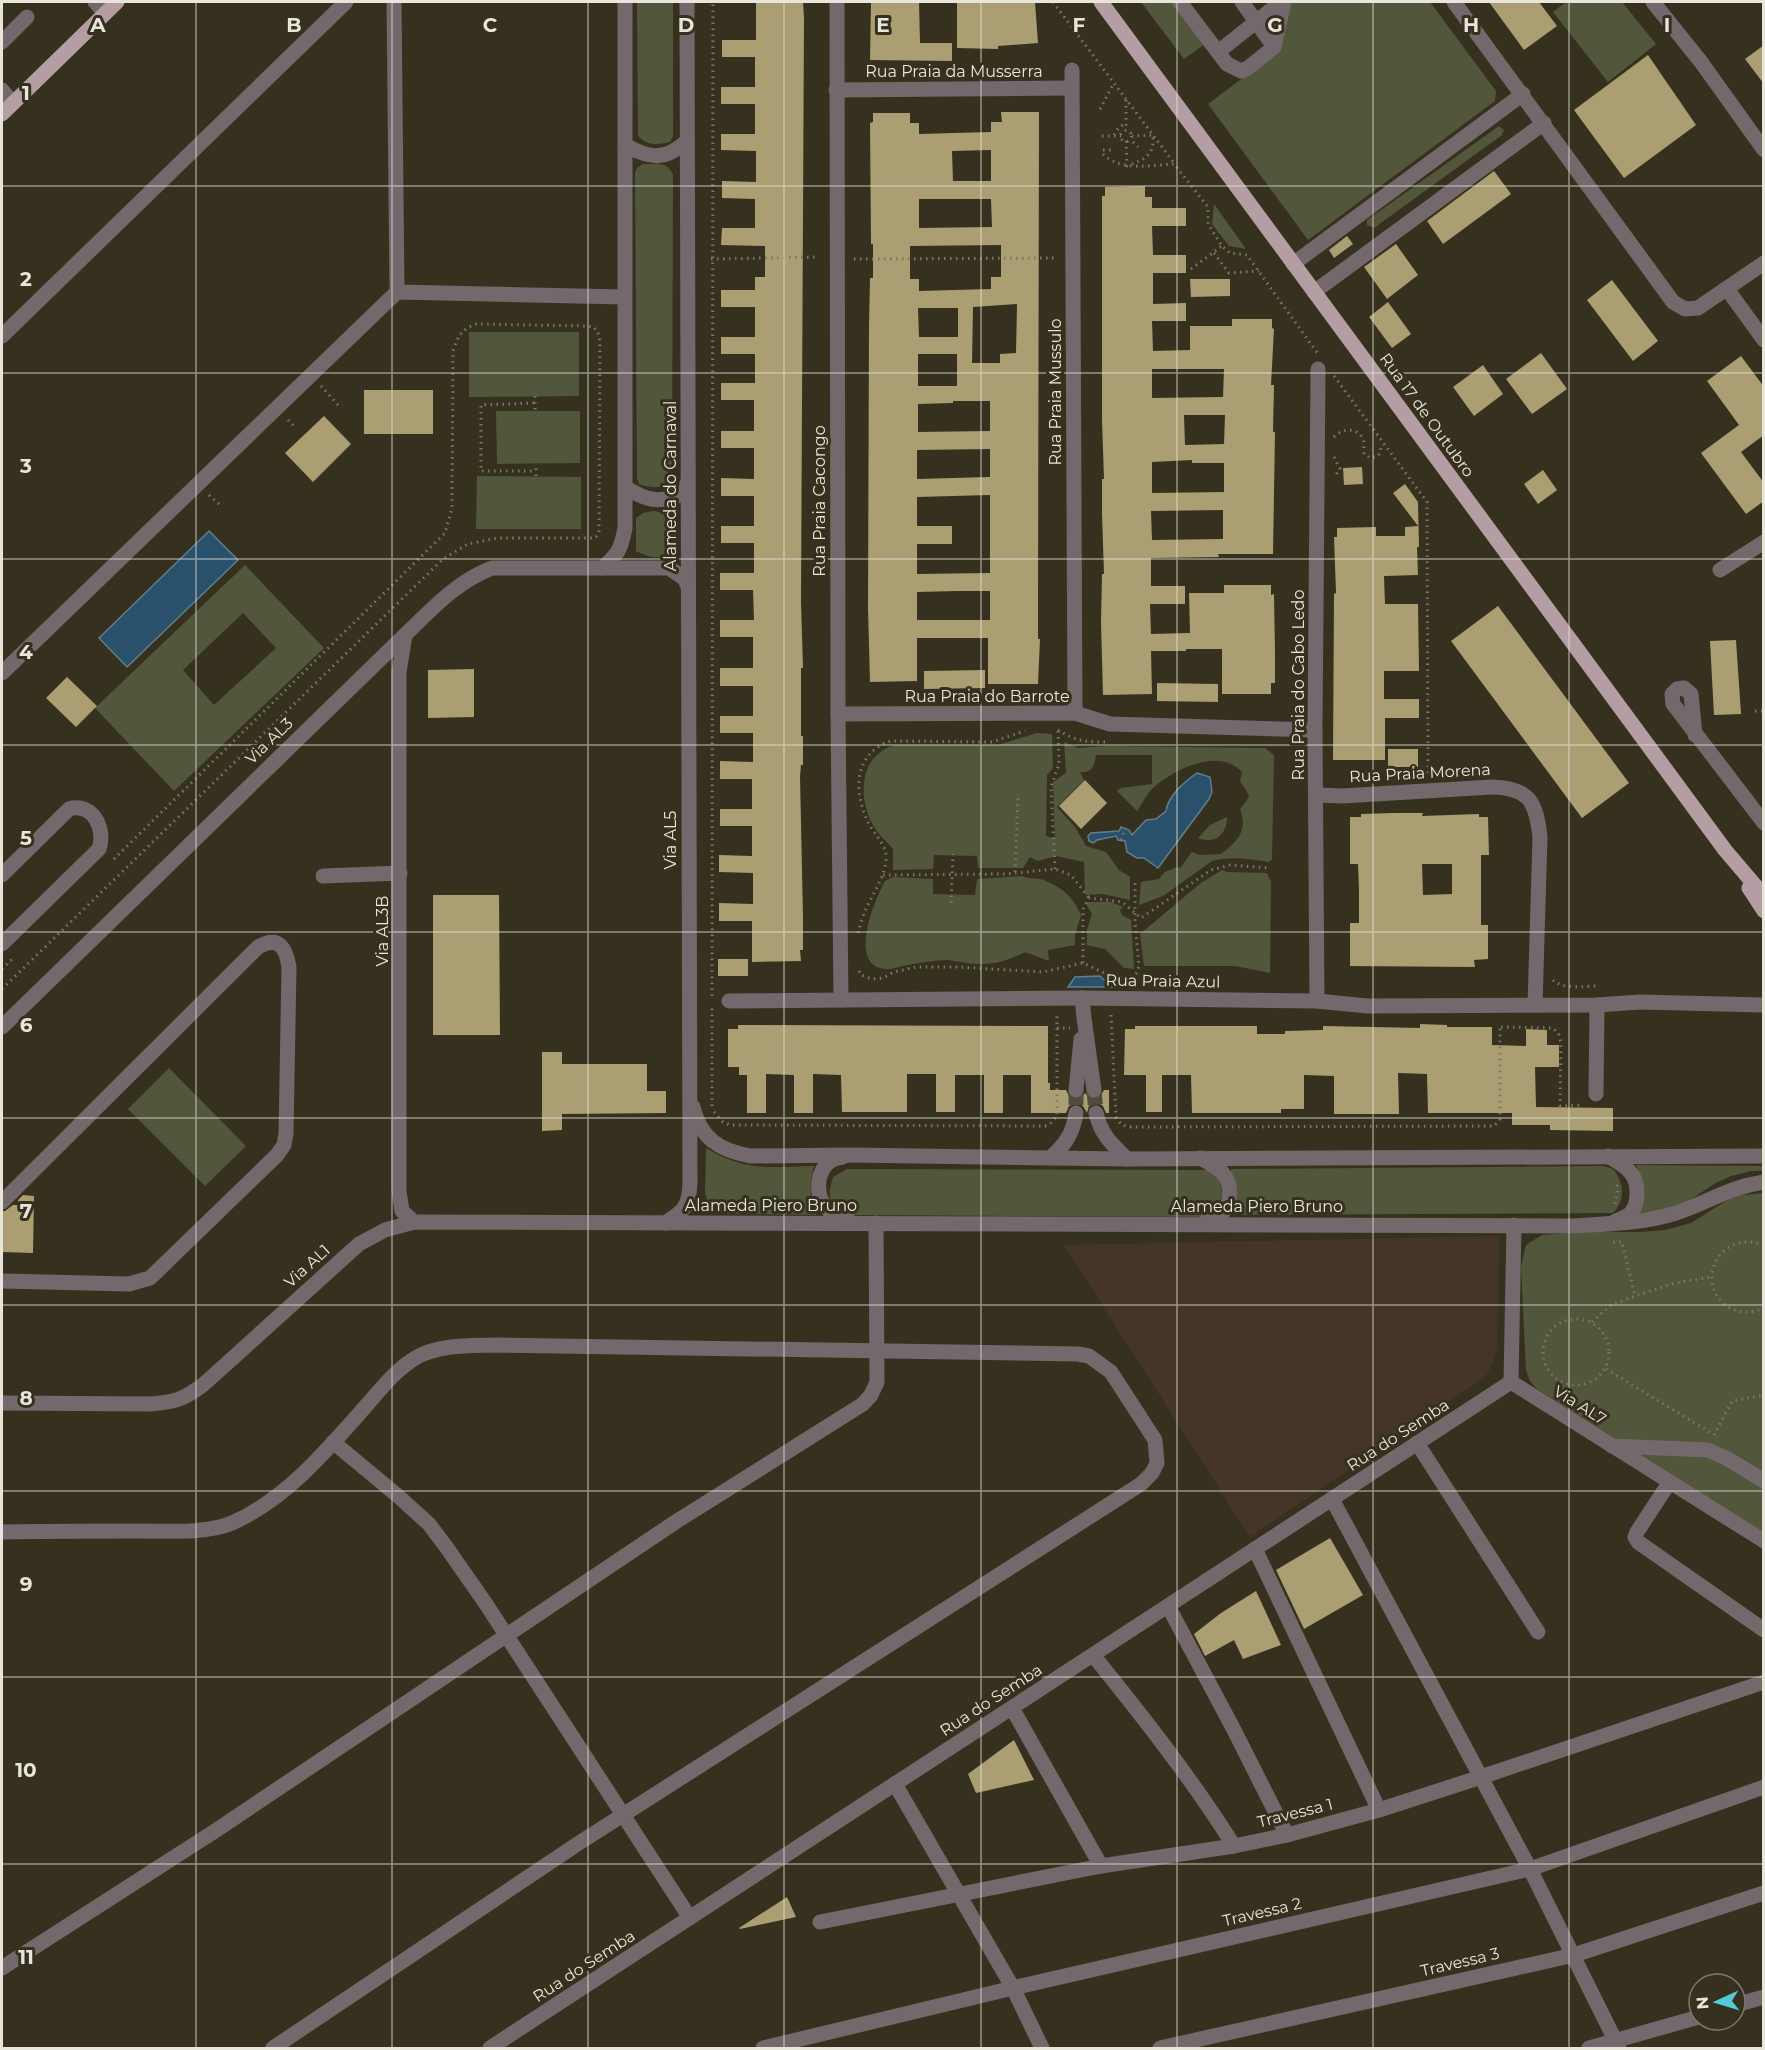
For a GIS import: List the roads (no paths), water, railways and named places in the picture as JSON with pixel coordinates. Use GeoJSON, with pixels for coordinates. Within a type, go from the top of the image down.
{"type":"FeatureCollection","features":[{"type":"Feature","properties":{"kind":"main road"},"geometry":{"type":"LineString","coordinates":[[2,114],[117,2]]}},
{"type":"Feature","properties":{"kind":"main road","name":"Rua 17 de Outubro"},"geometry":{"type":"LineString","coordinates":[[1101,2],[1725,850],[1764,911]]}},
{"type":"Feature","properties":{"kind":"main road","name":"Rua 17 de Outubro"},"geometry":{"type":"LineString","coordinates":[[1725,850],[1764,896]]}},
{"type":"Feature","properties":{"kind":"street"},"geometry":{"type":"LineString","coordinates":[[94,2],[105,13]]}},
{"type":"Feature","properties":{"kind":"street"},"geometry":{"type":"LineString","coordinates":[[2,336],[346,2]]}},
{"type":"Feature","properties":{"kind":"street"},"geometry":{"type":"LineString","coordinates":[[394,2],[397,292]]}},
{"type":"Feature","properties":{"kind":"street"},"geometry":{"type":"LineString","coordinates":[[602,568],[614,558],[621,547],[625,528],[625,2]]}},
{"type":"Feature","properties":{"kind":"street","name":"Alameda do Carnaval"},"geometry":{"type":"LineString","coordinates":[[687,2],[688,588]]}},
{"type":"Feature","properties":{"kind":"street","name":"Rua Praia Cacongo"},"geometry":{"type":"LineString","coordinates":[[837,2],[838,714],[841,1000]]}},
{"type":"Feature","properties":{"kind":"street"},"geometry":{"type":"LineString","coordinates":[[1180,2],[1227,64],[1241,71],[1274,47],[1283,2]]}},
{"type":"Feature","properties":{"kind":"street"},"geometry":{"type":"LineString","coordinates":[[1242,2],[1274,47]]}},
{"type":"Feature","properties":{"kind":"street"},"geometry":{"type":"LineString","coordinates":[[1218,52],[1283,2]]}},
{"type":"Feature","properties":{"kind":"street"},"geometry":{"type":"LineString","coordinates":[[1454,2],[1673,302],[1685,309],[1698,308],[1764,263]]}},
{"type":"Feature","properties":{"kind":"street"},"geometry":{"type":"LineString","coordinates":[[1653,2],[1701,62],[1764,150]]}},
{"type":"Feature","properties":{"kind":"street"},"geometry":{"type":"LineString","coordinates":[[2,42],[27,17]]}},
{"type":"Feature","properties":{"kind":"street","name":"Rua Praia Mussulo"},"geometry":{"type":"LineString","coordinates":[[1072,70],[1075,713]]}},
{"type":"Feature","properties":{"kind":"street","name":"Rua Praia da Musserra"},"geometry":{"type":"LineString","coordinates":[[836,90],[1072,88]]}},
{"type":"Feature","properties":{"kind":"street"},"geometry":{"type":"LineString","coordinates":[[2,90],[14,103]]}},
{"type":"Feature","properties":{"kind":"street"},"geometry":{"type":"LineString","coordinates":[[1293,264],[1523,94]]}},
{"type":"Feature","properties":{"kind":"street"},"geometry":{"type":"LineString","coordinates":[[1314,291],[1544,123]]}},
{"type":"Feature","properties":{"kind":"street"},"geometry":{"type":"LineString","coordinates":[[625,145],[649,156],[675,152],[687,141]]}},
{"type":"Feature","properties":{"kind":"street"},"geometry":{"type":"LineString","coordinates":[[1727,289],[1758,323],[1764,340]]}},
{"type":"Feature","properties":{"kind":"street"},"geometry":{"type":"LineString","coordinates":[[2,673],[397,292],[624,297]]}},
{"type":"Feature","properties":{"kind":"street","name":"Rua Praia do Cabo Ledo"},"geometry":{"type":"LineString","coordinates":[[1317,1001],[1315,730],[1323,366]]}},
{"type":"Feature","properties":{"kind":"street"},"geometry":{"type":"LineString","coordinates":[[624,487],[638,496],[655,500],[674,498],[686,491],[688,480]]}},
{"type":"Feature","properties":{"kind":"street"},"geometry":{"type":"LineString","coordinates":[[1720,570],[1764,542]]}},
{"type":"Feature","properties":{"kind":"street","name":"Via AL3"},"geometry":{"type":"LineString","coordinates":[[2,1027],[456,587],[474,575],[492,568],[602,568]]}},
{"type":"Feature","properties":{"kind":"street","name":"Alameda do Carnaval"},"geometry":{"type":"LineString","coordinates":[[602,568],[669,568],[686,579],[688,588]]}},
{"type":"Feature","properties":{"kind":"street","name":"Via AL5"},"geometry":{"type":"LineString","coordinates":[[688,588],[689,1092]]}},
{"type":"Feature","properties":{"kind":"street","name":"Via AL3B"},"geometry":{"type":"LineString","coordinates":[[405,635],[399,672],[399,1191],[402,1211],[414,1222]]}},
{"type":"Feature","properties":{"kind":"street","name":"Rua Praia do Barrote"},"geometry":{"type":"LineString","coordinates":[[838,714],[1075,713],[1110,724],[1315,730]]}},
{"type":"Feature","properties":{"kind":"street"},"geometry":{"type":"LineString","coordinates":[[1695,735],[1764,823]]}},
{"type":"Feature","properties":{"kind":"street","name":"Rua Praia Morena"},"geometry":{"type":"LineString","coordinates":[[1317,795],[1342,796],[1492,786],[1510,787],[1523,794],[1533,804],[1538,818],[1540,837],[1535,1005]]}},
{"type":"Feature","properties":{"kind":"street"},"geometry":{"type":"LineString","coordinates":[[2,875],[69,809],[84,808],[99,823],[102,840],[99,849],[2,944]]}},
{"type":"Feature","properties":{"kind":"street"},"geometry":{"type":"LineString","coordinates":[[323,876],[400,873]]}},
{"type":"Feature","properties":{"kind":"street"},"geometry":{"type":"LineString","coordinates":[[2,1202],[258,947],[266,942],[274,942],[282,946],[287,954],[289,967],[286,1121],[284,1145],[277,1155],[150,1278],[129,1284],[2,1281]]}},
{"type":"Feature","properties":{"kind":"street"},"geometry":{"type":"LineString","coordinates":[[1076,1090],[1078,1023],[1082,998]]}},
{"type":"Feature","properties":{"kind":"street","name":"Rua Praia Azul"},"geometry":{"type":"LineString","coordinates":[[729,1001],[1082,998],[1317,1001],[1367,1006],[1597,1005],[1640,1002],[1764,1005]]}},
{"type":"Feature","properties":{"kind":"street"},"geometry":{"type":"LineString","coordinates":[[1595,1100],[1597,1005]]}},
{"type":"Feature","properties":{"kind":"street"},"geometry":{"type":"LineString","coordinates":[[1078,1023],[1094,1090]]}},
{"type":"Feature","properties":{"kind":"street"},"geometry":{"type":"LineString","coordinates":[[689,1092],[697,1122],[711,1141],[737,1154],[750,1156],[1127,1159],[1764,1156]]}},
{"type":"Feature","properties":{"kind":"street","name":"Alameda Piero Bruno"},"geometry":{"type":"LineString","coordinates":[[665,1222],[679,1214],[690,1199],[689,1092]]}},
{"type":"Feature","properties":{"kind":"street"},"geometry":{"type":"LineString","coordinates":[[1050,1158],[1069,1137],[1074,1128],[1076,1113]]}},
{"type":"Feature","properties":{"kind":"street"},"geometry":{"type":"LineString","coordinates":[[1096,1113],[1104,1136],[1127,1159]]}},
{"type":"Feature","properties":{"kind":"street"},"geometry":{"type":"LineString","coordinates":[[849,1155],[830,1161],[820,1173],[818,1189],[825,1206],[838,1217],[856,1223]]}},
{"type":"Feature","properties":{"kind":"street"},"geometry":{"type":"LineString","coordinates":[[1607,1155],[1626,1167],[1633,1175],[1636,1188],[1636,1202],[1632,1211],[1625,1217],[1609,1217]]}},
{"type":"Feature","properties":{"kind":"street"},"geometry":{"type":"LineString","coordinates":[[1200,1223],[1218,1217],[1230,1200],[1228,1181],[1222,1172],[1202,1158]]}},
{"type":"Feature","properties":{"kind":"street","name":"Alameda Piero Bruno"},"geometry":{"type":"LineString","coordinates":[[665,1222],[1569,1226],[1609,1217],[1643,1221],[1669,1215],[1728,1190],[1764,1182]]}},
{"type":"Feature","properties":{"kind":"street","name":"Via AL1"},"geometry":{"type":"LineString","coordinates":[[2,1403],[150,1404],[174,1402],[190,1395],[359,1244],[386,1230],[414,1222],[665,1222]]}},
{"type":"Feature","properties":{"kind":"street"},"geometry":{"type":"LineString","coordinates":[[2,1968],[215,1831],[677,1521],[863,1404],[878,1382],[876,1223]]}},
{"type":"Feature","properties":{"kind":"street"},"geometry":{"type":"LineString","coordinates":[[1511,1382],[1514,1225]]}},
{"type":"Feature","properties":{"kind":"street"},"geometry":{"type":"LineString","coordinates":[[2,1532],[185,1530],[229,1524],[266,1504],[287,1487],[406,1365],[429,1352],[454,1347],[497,1345],[1089,1356],[1111,1372],[1155,1440],[1157,1464],[1141,1484],[622,1816],[420,1948],[273,2049]]}},
{"type":"Feature","properties":{"kind":"street","name":"Rua do Semba"},"geometry":{"type":"LineString","coordinates":[[490,2049],[1511,1382]]}},
{"type":"Feature","properties":{"kind":"street","name":"Via AL7"},"geometry":{"type":"LineString","coordinates":[[1511,1382],[1764,1541]]}},
{"type":"Feature","properties":{"kind":"street"},"geometry":{"type":"LineString","coordinates":[[333,1442],[429,1524],[506,1634],[690,1918]]}},
{"type":"Feature","properties":{"kind":"street"},"geometry":{"type":"LineString","coordinates":[[1417,1443],[1538,1632]]}},
{"type":"Feature","properties":{"kind":"street"},"geometry":{"type":"LineString","coordinates":[[1612,1446],[1708,1450],[1728,1459],[1764,1481]]}},
{"type":"Feature","properties":{"kind":"street"},"geometry":{"type":"LineString","coordinates":[[1670,1483],[1637,1532],[1635,1537],[1638,1542],[1764,1630]]}},
{"type":"Feature","properties":{"kind":"street"},"geometry":{"type":"LineString","coordinates":[[1332,1499],[1530,1869],[1617,2045]]}},
{"type":"Feature","properties":{"kind":"street"},"geometry":{"type":"LineString","coordinates":[[1255,1549],[1379,1810]]}},
{"type":"Feature","properties":{"kind":"street"},"geometry":{"type":"LineString","coordinates":[[1168,1606],[1287,1835]]}},
{"type":"Feature","properties":{"kind":"street"},"geometry":{"type":"LineString","coordinates":[[1093,1655],[1171,1753],[1204,1798],[1234,1846]]}},
{"type":"Feature","properties":{"kind":"street","name":"Travessa 1"},"geometry":{"type":"LineString","coordinates":[[820,1922],[1101,1866],[1234,1846],[1287,1835],[1379,1810],[1764,1682]]}},
{"type":"Feature","properties":{"kind":"street"},"geometry":{"type":"LineString","coordinates":[[1012,1708],[1101,1866]]}},
{"type":"Feature","properties":{"kind":"street"},"geometry":{"type":"LineString","coordinates":[[895,1784],[960,1894],[1012,1988],[1042,2049]]}},
{"type":"Feature","properties":{"kind":"street","name":"Travessa 2"},"geometry":{"type":"LineString","coordinates":[[763,2049],[1012,1988],[1530,1869],[1764,1787]]}},
{"type":"Feature","properties":{"kind":"street","name":"Travessa 3"},"geometry":{"type":"LineString","coordinates":[[1160,2049],[1574,1955],[1764,1893]]}},
{"type":"Feature","properties":{"kind":"street"},"geometry":{"type":"LineString","coordinates":[[1747,2002],[1764,1997]]}},
{"type":"Feature","properties":{"kind":"street"},"geometry":{"type":"LineString","coordinates":[[1589,2049],[1617,2045],[1687,2021]]}},
{"type":"Feature","properties":{"kind":"water"},"geometry":{"type":"Polygon","coordinates":[[[209,531],[238,560],[127,667],[99,638],[209,531]]]}},
{"type":"Feature","properties":{"kind":"water"},"geometry":{"type":"Polygon","coordinates":[[[1197,773],[1210,777],[1212,792],[1158,868],[1144,858],[1137,858],[1127,852],[1125,841],[1118,840],[1116,836],[1093,843],[1089,841],[1088,836],[1091,833],[1119,831],[1121,827],[1129,830],[1132,835],[1146,820],[1156,819],[1166,811],[1174,794],[1197,773]]]}},
{"type":"Feature","properties":{"kind":"water"},"geometry":{"type":"Polygon","coordinates":[[[1100,976],[1112,987],[1068,987],[1075,977],[1100,976]]]}},
{"type":"Feature","properties":{"kind":"tunnel"},"geometry":{"type":"LineString","coordinates":[[1076,1090],[1076,1113]]}},
{"type":"Feature","properties":{"kind":"tunnel"},"geometry":{"type":"LineString","coordinates":[[1094,1090],[1096,1113]]}}]}
